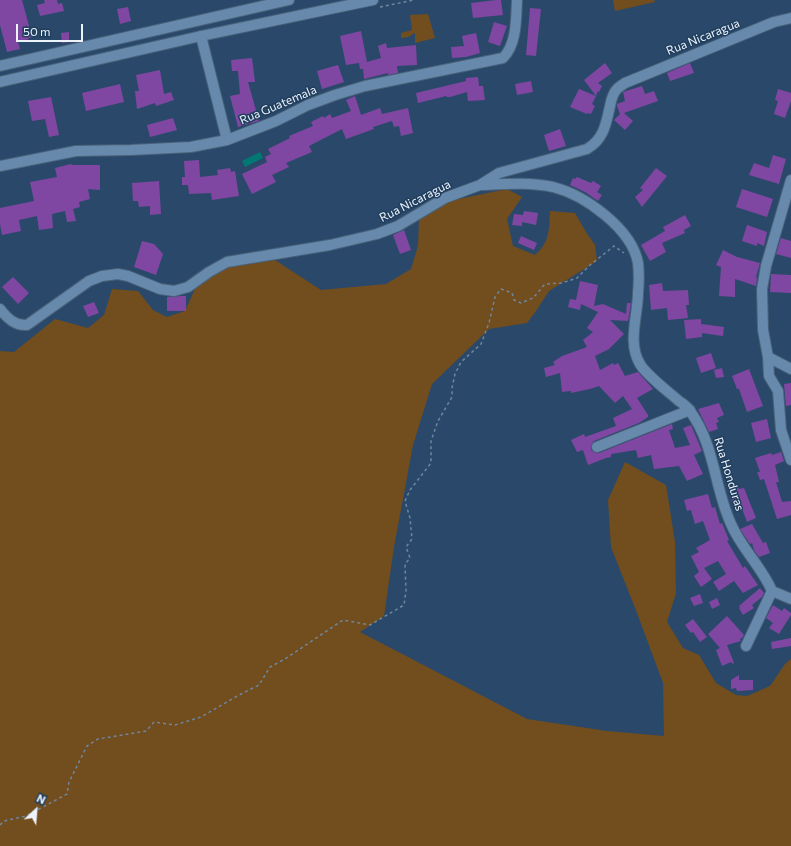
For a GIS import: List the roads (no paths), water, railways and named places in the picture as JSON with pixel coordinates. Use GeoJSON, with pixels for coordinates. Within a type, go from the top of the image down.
{"type":"FeatureCollection","features":[{"type":"Feature","properties":{"kind":"street"},"geometry":{"type":"LineString","coordinates":[[0,66],[289,0]]}},
{"type":"Feature","properties":{"kind":"street"},"geometry":{"type":"LineString","coordinates":[[0,82],[201,36],[373,0]]}},
{"type":"Feature","properties":{"kind":"street","name":"Rua Guatemala"},"geometry":{"type":"LineString","coordinates":[[0,166],[76,151],[191,147],[227,140],[276,121],[308,105],[365,86],[503,58],[510,46],[515,30],[517,0]]}},
{"type":"Feature","properties":{"kind":"street","name":"Rua Nicaragua"},"geometry":{"type":"LineString","coordinates":[[0,309],[7,318],[17,324],[27,325],[88,281],[102,276],[118,274],[128,276],[160,289],[174,291],[188,287],[209,272],[227,262],[315,248],[377,234],[398,226],[445,198],[480,184],[499,173],[587,149],[600,139],[616,89],[625,83],[774,22],[791,18]]}},
{"type":"Feature","properties":{"kind":"street"},"geometry":{"type":"LineString","coordinates":[[201,36],[227,140]]}},
{"type":"Feature","properties":{"kind":"street"},"geometry":{"type":"LineString","coordinates":[[791,180],[766,266],[762,289],[763,330],[770,376],[778,391],[781,430],[791,460]]}},
{"type":"Feature","properties":{"kind":"street","name":"Rua Honduras"},"geometry":{"type":"LineString","coordinates":[[480,184],[531,185],[552,187],[566,191],[605,214],[622,232],[632,246],[638,262],[638,293],[634,337],[635,354],[640,364],[649,375],[690,410],[696,420],[710,449],[731,525],[743,546],[769,582],[772,590]]}},
{"type":"Feature","properties":{"kind":"street"},"geometry":{"type":"LineString","coordinates":[[768,357],[791,369]]}},
{"type":"Feature","properties":{"kind":"street"},"geometry":{"type":"LineString","coordinates":[[598,447],[690,410]]}},
{"type":"Feature","properties":{"kind":"street"},"geometry":{"type":"LineString","coordinates":[[746,646],[772,590],[791,599]]}}]}
